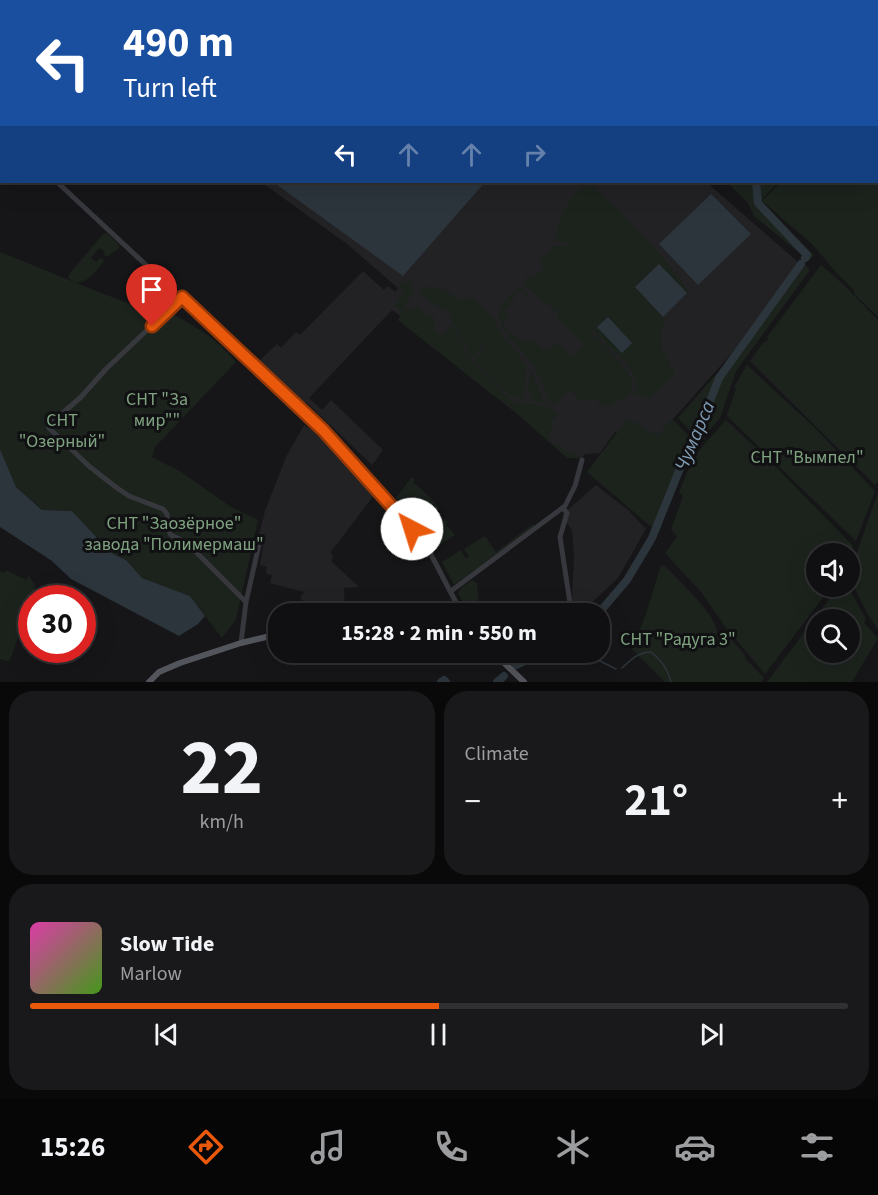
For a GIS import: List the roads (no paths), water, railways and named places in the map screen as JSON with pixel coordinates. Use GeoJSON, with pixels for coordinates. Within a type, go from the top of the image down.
{"type":"FeatureCollection","features":[{"type":"Feature","properties":{"kind":"main road"},"geometry":{"type":"LineString","coordinates":[[148,682],[159,672],[170,667],[241,643],[268,637]]}},
{"type":"Feature","properties":{"kind":"main road"},"geometry":{"type":"LineString","coordinates":[[504,663],[524,682]]}},
{"type":"Feature","properties":{"kind":"street"},"geometry":{"type":"LineString","coordinates":[[58,183],[323,430],[384,495],[424,543],[457,603]]}},
{"type":"Feature","properties":{"kind":"street"},"geometry":{"type":"LineString","coordinates":[[182,297],[106,369],[81,397],[49,425],[49,428],[90,467],[117,488],[129,496],[163,509],[167,514],[168,529],[171,535],[187,543],[246,602]]}},
{"type":"Feature","properties":{"kind":"street"},"geometry":{"type":"LineString","coordinates":[[451,591],[562,508],[575,486],[582,460]]}},
{"type":"Feature","properties":{"kind":"street"},"geometry":{"type":"LineString","coordinates":[[562,508],[567,513],[560,537],[570,603]]}},
{"type":"Feature","properties":{"kind":"street"},"geometry":{"type":"LineString","coordinates":[[241,643],[246,602],[261,536]]}},
{"type":"Feature","properties":{"kind":"waterway","name":"Чумарса"},"geometry":{"type":"LineString","coordinates":[[756,183],[758,203],[807,255],[805,258]]}},
{"type":"Feature","properties":{"kind":"waterway","name":"Чумарса"},"geometry":{"type":"LineString","coordinates":[[607,603],[627,580],[652,538],[719,378],[801,264]]}},
{"type":"Feature","properties":{"kind":"waterway"},"geometry":{"type":"LineString","coordinates":[[622,668],[638,655],[651,652],[664,665],[671,682]]}},
{"type":"Feature","properties":{"kind":"waterway","name":"Чумарса"},"geometry":{"type":"LineString","coordinates":[[516,665],[520,663]]}},
{"type":"Feature","properties":{"kind":"waterway"},"geometry":{"type":"LineString","coordinates":[[604,663],[616,669]]}},
{"type":"Feature","properties":{"kind":"waterway","name":"Чумарса"},"geometry":{"type":"LineString","coordinates":[[497,682],[504,676]]}},
{"type":"Feature","properties":{"kind":"waterway","name":"Чумарса"},"geometry":{"type":"LineString","coordinates":[[441,682],[444,680],[446,682]]}},
{"type":"Feature","properties":{"kind":"park label","name":"СНТ \"За мир\"\""},"geometry":{"type":"Point","coordinates":[157,409]}},
{"type":"Feature","properties":{"kind":"park label","name":"СНТ \"Озерный\""},"geometry":{"type":"Point","coordinates":[62,430]}},
{"type":"Feature","properties":{"kind":"park label","name":"СНТ \"Вымпел\""},"geometry":{"type":"Point","coordinates":[807,457]}},
{"type":"Feature","properties":{"kind":"park label","name":"СНТ \"Заозёрное\" завода \"Полимермаш\""},"geometry":{"type":"Point","coordinates":[174,533]}},
{"type":"Feature","properties":{"kind":"park label","name":"СНТ \"Радуга 3\""},"geometry":{"type":"Point","coordinates":[678,639]}}]}
